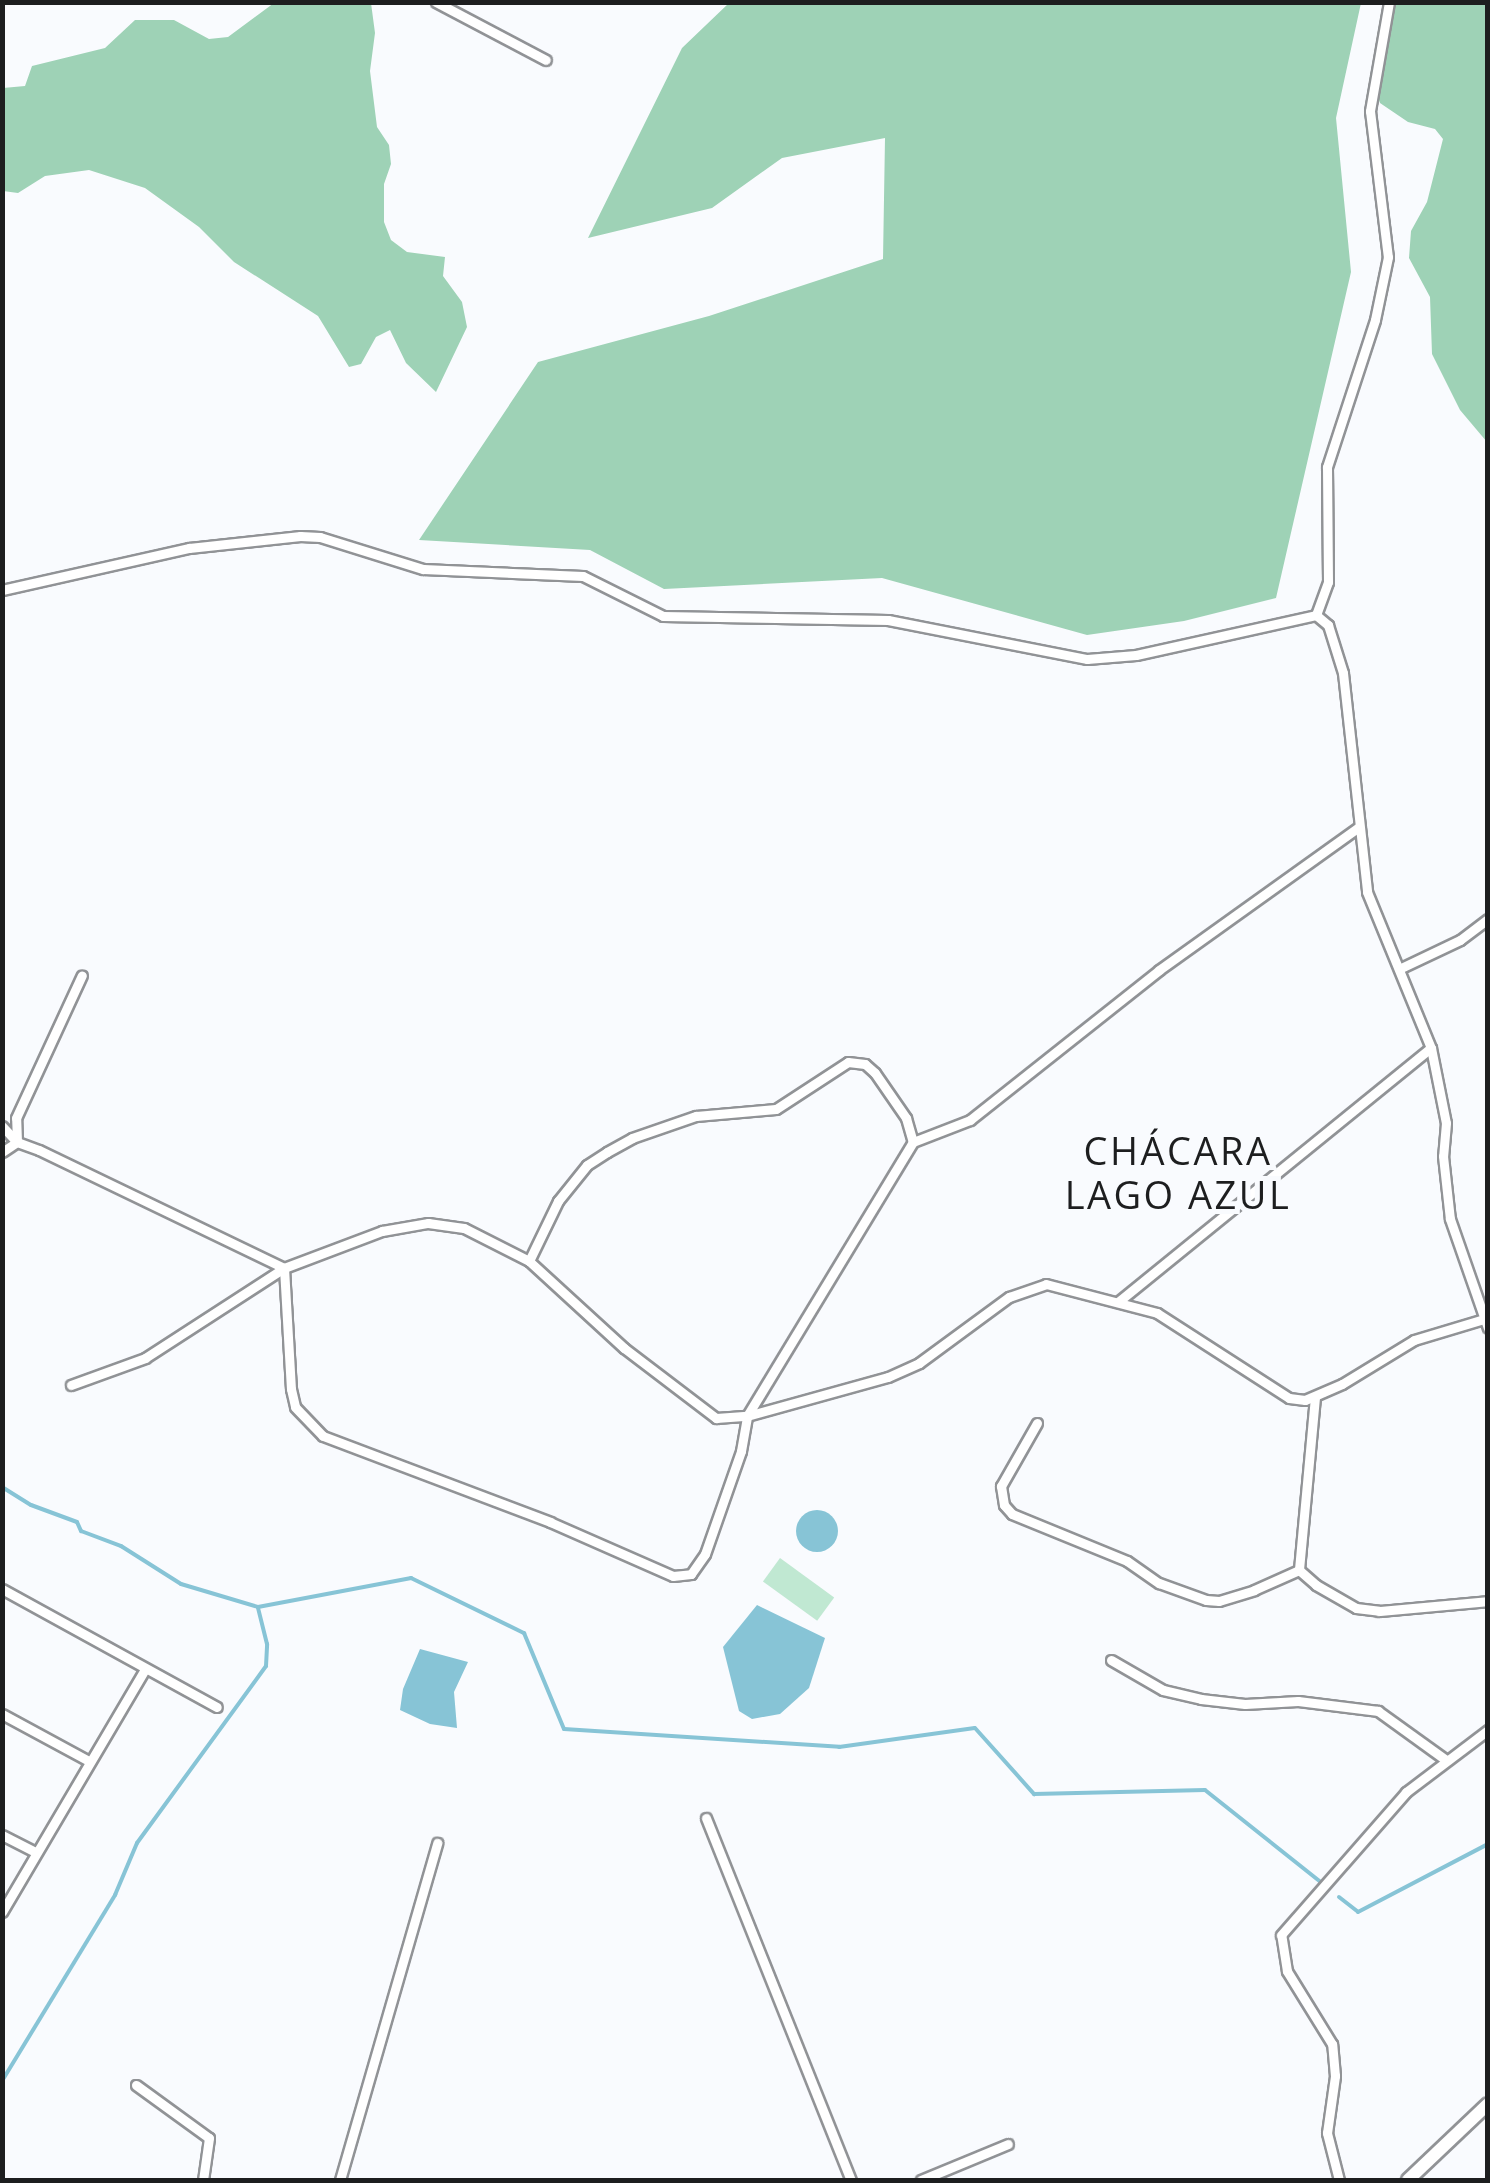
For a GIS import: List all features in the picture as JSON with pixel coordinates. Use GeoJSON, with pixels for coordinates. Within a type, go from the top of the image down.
{"type":"FeatureCollection","features":[{"type":"Feature","properties":{"kind":"street"},"geometry":{"type":"LineString","coordinates":[[436,2],[546,60]]}},
{"type":"Feature","properties":{"kind":"street"},"geometry":{"type":"LineString","coordinates":[[1316,615],[1328,582],[1327,467],[1375,320],[1388,257],[1370,111],[1390,2]]}},
{"type":"Feature","properties":{"kind":"street"},"geometry":{"type":"LineString","coordinates":[[2,590],[189,548],[300,536],[337,542],[423,569],[584,576],[662,616],[888,620],[1087,659],[1136,655],[1316,615]]}},
{"type":"Feature","properties":{"kind":"street"},"geometry":{"type":"LineString","coordinates":[[71,1385],[145,1358],[284,1268],[382,1231],[428,1223],[464,1228],[528,1261],[624,1348],[716,1418],[747,1416],[853,1390],[904,1370],[1031,1287],[1066,1286],[1157,1313],[1289,1398],[1315,1397],[1404,1344],[1486,1324],[1450,1219],[1443,1156],[1446,1123],[1431,1048],[1401,968],[1385,942],[1366,892],[1343,673],[1328,625],[1316,615]]}},
{"type":"Feature","properties":{"kind":"street"},"geometry":{"type":"LineString","coordinates":[[284,1268],[290,1389],[295,1407],[323,1436],[550,1522],[673,1576],[700,1568],[741,1451],[747,1416],[913,1142],[970,1120],[1160,970],[1357,828]]}},
{"type":"Feature","properties":{"kind":"street"},"geometry":{"type":"LineString","coordinates":[[1401,968],[1460,940],[1488,919]]}},
{"type":"Feature","properties":{"kind":"street"},"geometry":{"type":"LineString","coordinates":[[18,1142],[16,1118],[82,975]]}},
{"type":"Feature","properties":{"kind":"street"},"geometry":{"type":"LineString","coordinates":[[1118,1302],[1431,1048]]}},
{"type":"Feature","properties":{"kind":"street"},"geometry":{"type":"LineString","coordinates":[[528,1261],[558,1201],[587,1165],[607,1152],[632,1138],[696,1116],[776,1109],[848,1062],[864,1064],[875,1072],[906,1118],[913,1142]]}},
{"type":"Feature","properties":{"kind":"street"},"geometry":{"type":"LineString","coordinates":[[2,1126],[18,1142],[284,1268]]}},
{"type":"Feature","properties":{"kind":"street"},"geometry":{"type":"LineString","coordinates":[[2,1152],[18,1142]]}},
{"type":"Feature","properties":{"kind":"street"},"geometry":{"type":"LineString","coordinates":[[1299,1570],[1315,1397]]}},
{"type":"Feature","properties":{"kind":"street"},"geometry":{"type":"LineString","coordinates":[[1038,1423],[1001,1486],[1004,1506],[1012,1514],[1206,1600],[1219,1601],[1254,1590],[1299,1570]]}},
{"type":"Feature","properties":{"kind":"street"},"geometry":{"type":"LineString","coordinates":[[1299,1570],[1334,1596],[1368,1610],[1469,1606],[1488,1601]]}},
{"type":"Feature","properties":{"kind":"street"},"geometry":{"type":"LineString","coordinates":[[2,1589],[217,1707]]}},
{"type":"Feature","properties":{"kind":"street"},"geometry":{"type":"LineString","coordinates":[[1111,1660],[1163,1690],[1201,1699],[1245,1704],[1298,1701],[1378,1711],[1446,1760]]}},
{"type":"Feature","properties":{"kind":"street"},"geometry":{"type":"LineString","coordinates":[[2,1912],[145,1669]]}},
{"type":"Feature","properties":{"kind":"street"},"geometry":{"type":"LineString","coordinates":[[2,1714],[89,1762]]}},
{"type":"Feature","properties":{"kind":"street"},"geometry":{"type":"LineString","coordinates":[[1339,2180],[1327,2133],[1335,2076],[1332,2044],[1287,1971],[1280,1935],[1406,1792],[1488,1730]]}},
{"type":"Feature","properties":{"kind":"street"},"geometry":{"type":"LineString","coordinates":[[706,1818],[850,2180]]}},
{"type":"Feature","properties":{"kind":"street"},"geometry":{"type":"LineString","coordinates":[[2,1835],[36,1852]]}},
{"type":"Feature","properties":{"kind":"street"},"geometry":{"type":"LineString","coordinates":[[340,2180],[436,1843]]}},
{"type":"Feature","properties":{"kind":"street"},"geometry":{"type":"LineString","coordinates":[[136,2085],[208,2138],[204,2180]]}},
{"type":"Feature","properties":{"kind":"street"},"geometry":{"type":"LineString","coordinates":[[1408,2180],[1488,2104]]}},
{"type":"Feature","properties":{"kind":"street"},"geometry":{"type":"LineString","coordinates":[[920,2180],[1008,2144]]}},
{"type":"Feature","properties":{"kind":"green space"},"geometry":{"type":"Polygon","coordinates":[[[274,3],[371,3],[375,33],[370,71],[377,127],[389,145],[391,164],[384,184],[384,222],[391,240],[407,252],[445,257],[443,276],[462,302],[467,327],[436,392],[406,363],[390,330],[376,337],[361,364],[349,367],[318,316],[234,262],[199,227],[145,188],[89,170],[45,176],[18,193],[3,191],[3,88],[25,86],[32,66],[105,48],[135,20],[174,20],[209,39],[228,37],[274,3]]]}},
{"type":"Feature","properties":{"kind":"green space"},"geometry":{"type":"Polygon","coordinates":[[[729,3],[1361,3],[1336,118],[1351,272],[1276,598],[1184,621],[1087,635],[882,578],[664,589],[590,550],[419,540],[538,362],[709,316],[883,259],[885,138],[782,158],[712,208],[588,238],[682,48],[729,3]]]}},
{"type":"Feature","properties":{"kind":"green space"},"geometry":{"type":"Polygon","coordinates":[[[1389,3],[1487,3],[1487,442],[1460,410],[1432,354],[1430,297],[1409,258],[1411,231],[1427,202],[1443,139],[1435,129],[1408,122],[1380,103],[1375,89],[1389,3]]]}},
{"type":"Feature","properties":{"kind":"green space"},"geometry":{"type":"Polygon","coordinates":[[[780,1558],[834,1597],[817,1621],[763,1581],[780,1558]]]}},
{"type":"Feature","properties":{"kind":"water"},"geometry":{"type":"Polygon","coordinates":[[[817,1510],[832,1516],[838,1531],[832,1546],[817,1552],[802,1546],[796,1531],[802,1516],[817,1510]]]}},
{"type":"Feature","properties":{"kind":"water"},"geometry":{"type":"Polygon","coordinates":[[[757,1605],[825,1638],[809,1688],[780,1714],[752,1719],[739,1711],[723,1647],[757,1605]]]}},
{"type":"Feature","properties":{"kind":"water"},"geometry":{"type":"Polygon","coordinates":[[[420,1649],[468,1662],[454,1692],[457,1728],[430,1724],[400,1710],[403,1689],[420,1649]]]}},
{"type":"Feature","properties":{"kind":"waterway"},"geometry":{"type":"LineString","coordinates":[[2,1487],[31,1505],[77,1522],[81,1531],[121,1546],[181,1584],[258,1607],[411,1578],[524,1633],[564,1729],[839,1747],[975,1728],[1034,1794],[1205,1790],[1323,1884]]}},
{"type":"Feature","properties":{"kind":"waterway"},"geometry":{"type":"LineString","coordinates":[[2,2081],[115,1895],[137,1843],[266,1666],[267,1644],[258,1607]]}},
{"type":"Feature","properties":{"kind":"waterway"},"geometry":{"type":"LineString","coordinates":[[1339,1897],[1358,1912],[1488,1844]]}},
{"type":"Feature","properties":{"kind":"district","name":"CHÁCARA LAGO AZUL"},"geometry":{"type":"Point","coordinates":[1178,1173]}}]}
